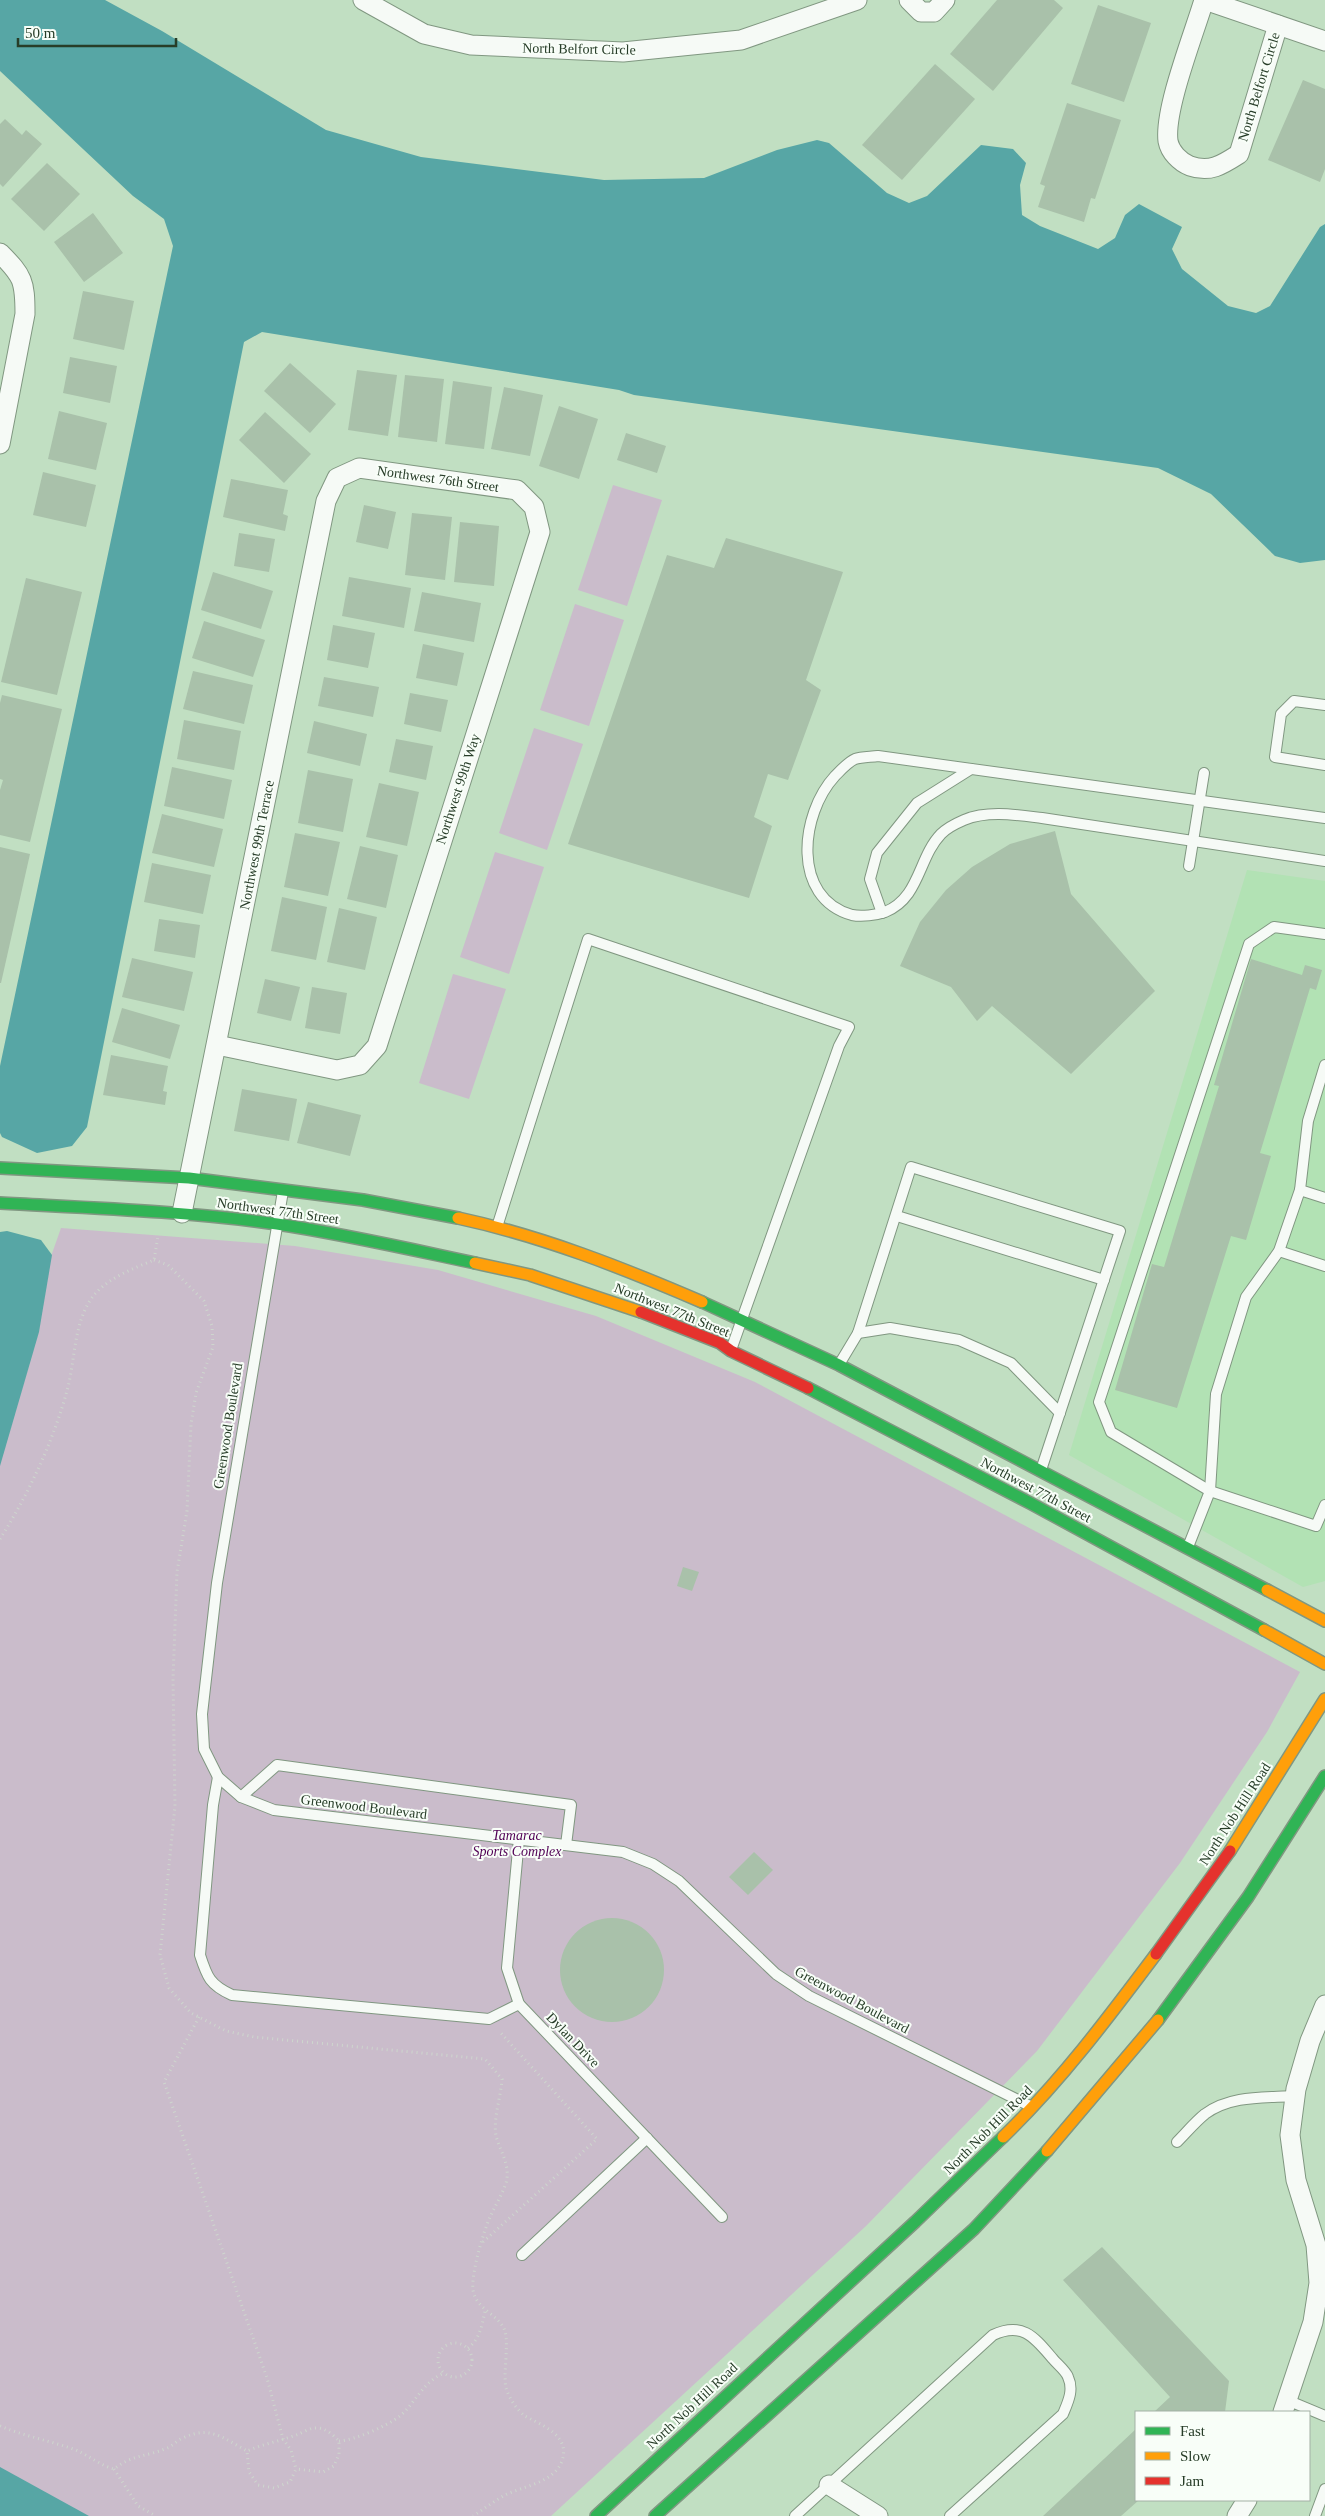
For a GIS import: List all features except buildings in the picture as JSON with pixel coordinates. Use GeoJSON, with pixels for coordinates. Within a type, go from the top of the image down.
{"type":"FeatureCollection","features":[{"type":"Feature","properties":{"kind":"street","name":"North Belfort Circle"},"geometry":{"type":"LineString","coordinates":[[364,0],[424,34],[472,45],[623,52],[741,40],[857,0]]}},
{"type":"Feature","properties":{"kind":"street"},"geometry":{"type":"LineString","coordinates":[[909,0],[922,12],[934,12],[945,0]]}},
{"type":"Feature","properties":{"kind":"street","name":"North Belfort Circle"},"geometry":{"type":"LineString","coordinates":[[1278,25],[1239,154],[1217,168],[1199,169],[1180,162],[1168,143],[1168,121],[1204,0],[1278,25],[1325,41]]}},
{"type":"Feature","properties":{"kind":"street"},"geometry":{"type":"LineString","coordinates":[[0,253],[19,273],[25,292],[25,314],[3,416],[0,444]]}},
{"type":"Feature","properties":{"kind":"street","name":"Northwest 76th Street"},"geometry":{"type":"LineString","coordinates":[[337,478],[358,468],[517,490],[534,507]]}},
{"type":"Feature","properties":{"kind":"street","name":"Northwest 99th Terrace"},"geometry":{"type":"LineString","coordinates":[[182,1213],[326,501],[337,478]]}},
{"type":"Feature","properties":{"kind":"street","name":"Northwest 99th Way"},"geometry":{"type":"LineString","coordinates":[[217,1045],[337,1070],[360,1065],[377,1046],[540,532],[534,507]]}},
{"type":"Feature","properties":{"kind":"street","name":"Northwest 77th Street"},"geometry":{"type":"LineString","coordinates":[[0,1168],[189,1178],[363,1200],[460,1218],[540,1240],[631,1272],[734,1314],[742,1321],[839,1365],[1325,1621]]}},
{"type":"Feature","properties":{"kind":"street","name":"Northwest 77th Street"},"geometry":{"type":"LineString","coordinates":[[0,1203],[182,1213],[276,1224],[422,1250],[530,1274],[620,1304],[720,1343],[731,1351],[824,1395],[1148,1566],[1325,1664]]}},
{"type":"Feature","properties":{"kind":"street","name":"North Nob Hill Road"},"geometry":{"type":"LineString","coordinates":[[596,2516],[915,2222],[1033,2108],[1104,2023],[1195,1902],[1251,1820],[1325,1699]]}},
{"type":"Feature","properties":{"kind":"street"},"geometry":{"type":"LineString","coordinates":[[655,2516],[974,2229],[1065,2132],[1160,2018],[1248,1897],[1325,1776]]}},
{"type":"Feature","properties":{"kind":"street"},"geometry":{"type":"LineString","coordinates":[[1285,2406],[1313,2322],[1319,2283],[1316,2245],[1296,2180],[1290,2135],[1295,2096],[1310,2041],[1325,2005]]}},
{"type":"Feature","properties":{"kind":"street"},"geometry":{"type":"LineString","coordinates":[[829,2485],[878,2516]]}},
{"type":"Feature","properties":{"kind":"street"},"geometry":{"type":"LineString","coordinates":[[1237,2516],[1246,2501]]}},
{"type":"Feature","properties":{"kind":"lane"},"geometry":{"type":"LineString","coordinates":[[1325,705],[1294,700],[1281,714],[1275,757],[1325,765]]}},
{"type":"Feature","properties":{"kind":"lane"},"geometry":{"type":"LineString","coordinates":[[1325,818],[878,756],[855,759],[825,787],[814,808],[808,834],[808,863],[815,886],[831,906],[853,915],[882,913],[896,908],[910,893],[930,850],[942,834],[963,820],[982,815],[1007,814],[1042,818],[1325,861]]}},
{"type":"Feature","properties":{"kind":"lane"},"geometry":{"type":"LineString","coordinates":[[882,913],[870,880],[878,853],[917,802],[971,769]]}},
{"type":"Feature","properties":{"kind":"lane"},"geometry":{"type":"LineString","coordinates":[[1189,866],[1204,773]]}},
{"type":"Feature","properties":{"kind":"lane"},"geometry":{"type":"LineString","coordinates":[[1325,934],[1274,927],[1249,944],[1099,1402],[1111,1432],[1210,1491],[1316,1526],[1325,1505]]}},
{"type":"Feature","properties":{"kind":"lane"},"geometry":{"type":"LineString","coordinates":[[497,1228],[588,940],[849,1027],[839,1046],[731,1351]]}},
{"type":"Feature","properties":{"kind":"lane"},"geometry":{"type":"LineString","coordinates":[[1187,1548],[1210,1491],[1216,1394],[1246,1297],[1279,1251],[1300,1190],[1308,1121],[1325,1065]]}},
{"type":"Feature","properties":{"kind":"lane"},"geometry":{"type":"LineString","coordinates":[[839,1365],[858,1333],[897,1216],[911,1167],[1120,1231],[1040,1471]]}},
{"type":"Feature","properties":{"kind":"lane"},"geometry":{"type":"LineString","coordinates":[[1300,1190],[1325,1198]]}},
{"type":"Feature","properties":{"kind":"lane","name":"Greenwood Boulevard"},"geometry":{"type":"LineString","coordinates":[[282,1191],[217,1583],[202,1714],[204,1749],[218,1777],[241,1797],[274,1810],[623,1852],[653,1864],[679,1881],[776,1974],[809,1996],[1033,2108]]}},
{"type":"Feature","properties":{"kind":"lane"},"geometry":{"type":"LineString","coordinates":[[897,1216],[1104,1280]]}},
{"type":"Feature","properties":{"kind":"lane"},"geometry":{"type":"LineString","coordinates":[[1279,1251],[1325,1266]]}},
{"type":"Feature","properties":{"kind":"lane"},"geometry":{"type":"LineString","coordinates":[[858,1333],[890,1328],[959,1340],[1011,1363],[1060,1413]]}},
{"type":"Feature","properties":{"kind":"lane"},"geometry":{"type":"LineString","coordinates":[[241,1797],[277,1765],[571,1805],[566,1845]]}},
{"type":"Feature","properties":{"kind":"lane"},"geometry":{"type":"LineString","coordinates":[[218,1777],[213,1805],[200,1955],[206,1972],[215,1987],[232,1995],[489,2019],[519,2004]]}},
{"type":"Feature","properties":{"kind":"lane","name":"Dylan Drive"},"geometry":{"type":"LineString","coordinates":[[519,1839],[506,1968],[519,2004],[722,2216]]}},
{"type":"Feature","properties":{"kind":"lane"},"geometry":{"type":"LineString","coordinates":[[1177,2142],[1204,2115],[1226,2102],[1295,2096]]}},
{"type":"Feature","properties":{"kind":"lane"},"geometry":{"type":"LineString","coordinates":[[522,2255],[647,2138]]}},
{"type":"Feature","properties":{"kind":"lane"},"geometry":{"type":"LineString","coordinates":[[795,2516],[992,2335],[1004,2330],[1018,2330],[1032,2336],[1068,2376],[1071,2395],[1063,2414],[950,2516]]}},
{"type":"Feature","properties":{"kind":"lane"},"geometry":{"type":"LineString","coordinates":[[1285,2406],[1305,2411]]}},
{"type":"Feature","properties":{"kind":"lane"},"geometry":{"type":"LineString","coordinates":[[1310,2412],[1325,2416]]}},
{"type":"Feature","properties":{"kind":"lane"},"geometry":{"type":"LineString","coordinates":[[1315,2516],[1325,2489]]}},
{"type":"Feature","properties":{"kind":"path"},"geometry":{"type":"LineString","coordinates":[[154,1260],[158,1236]]}},
{"type":"Feature","properties":{"kind":"path"},"geometry":{"type":"LineString","coordinates":[[0,1539],[23,1499],[49,1443],[68,1388],[80,1326],[90,1300],[106,1283],[154,1260],[168,1265],[204,1301],[212,1326],[213,1347],[196,1393],[191,1424],[187,1510],[177,1572],[173,1679],[175,1806],[160,1955],[169,1988],[190,2013],[226,2031],[254,2037],[485,2059],[502,2079],[496,2135],[507,2170],[506,2182],[488,2219],[475,2261],[472,2280],[473,2293],[485,2311],[497,2319],[505,2332],[506,2388],[514,2405],[525,2416],[552,2430],[562,2445],[562,2460],[555,2471],[542,2480],[506,2495],[473,2516]]}},
{"type":"Feature","properties":{"kind":"path"},"geometry":{"type":"LineString","coordinates":[[199,2017],[164,2082],[267,2378],[283,2439],[291,2450],[296,2469],[290,2482],[274,2488],[258,2485],[248,2472],[246,2451]]}},
{"type":"Feature","properties":{"kind":"path"},"geometry":{"type":"LineString","coordinates":[[482,2242],[596,2139],[489,2019]]}},
{"type":"Feature","properties":{"kind":"path"},"geometry":{"type":"LineString","coordinates":[[468,2348],[477,2338],[485,2311]]}},
{"type":"Feature","properties":{"kind":"path"},"geometry":{"type":"LineString","coordinates":[[458,2342],[468,2348],[472,2356],[472,2366],[465,2375],[454,2377],[444,2373],[438,2364],[439,2352],[447,2344],[458,2342]]}},
{"type":"Feature","properties":{"kind":"path"},"geometry":{"type":"LineString","coordinates":[[339,2441],[351,2440],[369,2433],[399,2416],[434,2378],[444,2373]]}},
{"type":"Feature","properties":{"kind":"path"},"geometry":{"type":"LineString","coordinates":[[0,2426],[93,2457],[106,2467],[114,2469],[138,2506],[156,2516]]}},
{"type":"Feature","properties":{"kind":"path"},"geometry":{"type":"LineString","coordinates":[[114,2469],[126,2460],[168,2448],[180,2439],[197,2432],[208,2432],[223,2437],[246,2451],[315,2428],[330,2432],[339,2441],[339,2454],[334,2466],[323,2472],[296,2469]]}},
{"type":"Feature","properties":{"kind":"shaded area"},"geometry":{"type":"Polygon","coordinates":[[[1247,870],[1325,881],[1325,1581],[1303,1587],[1069,1455],[1247,870]]]}},
{"type":"Feature","properties":{"kind":"green space"},"geometry":{"type":"Polygon","coordinates":[[[613,485],[662,500],[627,606],[578,590],[613,485]]]}},
{"type":"Feature","properties":{"kind":"green space"},"geometry":{"type":"Polygon","coordinates":[[[575,604],[624,620],[589,726],[540,710],[575,604]]]}},
{"type":"Feature","properties":{"kind":"green space"},"geometry":{"type":"Polygon","coordinates":[[[534,728],[583,744],[547,850],[499,833],[534,728]]]}},
{"type":"Feature","properties":{"kind":"green space"},"geometry":{"type":"Polygon","coordinates":[[[495,852],[544,867],[509,974],[460,957],[495,852]]]}},
{"type":"Feature","properties":{"kind":"green space"},"geometry":{"type":"Polygon","coordinates":[[[453,974],[506,989],[469,1099],[419,1083],[453,974]]]}},
{"type":"Feature","properties":{"kind":"green space","name":"Tamarac Sports Complex"},"geometry":{"type":"Polygon","coordinates":[[[61,1228],[295,1246],[438,1270],[596,1316],[755,1382],[1300,1672],[1267,1732],[1180,1863],[1037,2051],[866,2226],[551,2516],[73,2516],[0,2477],[0,1434],[49,1262],[61,1228]]]}},
{"type":"Feature","properties":{"kind":"water"},"geometry":{"type":"Polygon","coordinates":[[[0,0],[105,0],[162,31],[326,130],[421,157],[604,180],[704,178],[777,150],[817,140],[829,143],[887,193],[909,203],[927,196],[981,145],[1013,149],[1026,163],[1020,185],[1022,215],[1040,226],[1098,249],[1115,238],[1125,215],[1139,204],[1182,227],[1172,249],[1182,269],[1228,306],[1256,313],[1270,306],[1320,227],[1325,224],[1325,560],[1300,563],[1275,556],[1211,494],[1158,468],[634,395],[619,390],[262,332],[244,342],[87,1127],[72,1146],[37,1153],[2,1137],[0,1133],[0,1066],[173,246],[164,219],[133,196],[0,71],[0,0]]]}},
{"type":"Feature","properties":{"kind":"water"},"geometry":{"type":"Polygon","coordinates":[[[7,1231],[41,1240],[52,1255],[39,1332],[0,1466],[0,1232],[7,1231]]]}},
{"type":"Feature","properties":{"kind":"water"},"geometry":{"type":"Polygon","coordinates":[[[0,2467],[89,2516],[0,2516],[0,2467]]]}},
{"type":"Feature","properties":{"kind":"traffic: fast"},"geometry":{"type":"LineString","coordinates":[[0,1168],[189,1178],[363,1200],[458,1218]]}},
{"type":"Feature","properties":{"kind":"traffic: fast"},"geometry":{"type":"LineString","coordinates":[[0,1203],[138,1210],[277,1224],[327,1232],[475,1263]]}},
{"type":"Feature","properties":{"kind":"traffic: fast"},"geometry":{"type":"LineString","coordinates":[[702,1302],[839,1365],[1267,1590]]}},
{"type":"Feature","properties":{"kind":"traffic: fast"},"geometry":{"type":"LineString","coordinates":[[808,1388],[1030,1503],[1264,1630]]}},
{"type":"Feature","properties":{"kind":"traffic: fast"},"geometry":{"type":"LineString","coordinates":[[1158,2020],[1248,1897],[1325,1776]]}},
{"type":"Feature","properties":{"kind":"traffic: fast"},"geometry":{"type":"LineString","coordinates":[[596,2516],[915,2222],[1003,2137]]}},
{"type":"Feature","properties":{"kind":"traffic: fast"},"geometry":{"type":"LineString","coordinates":[[655,2516],[974,2229],[1047,2151]]}},
{"type":"Feature","properties":{"kind":"traffic: slow"},"geometry":{"type":"LineString","coordinates":[[458,1218],[489,1225],[582,1254],[702,1302]]}},
{"type":"Feature","properties":{"kind":"traffic: slow"},"geometry":{"type":"LineString","coordinates":[[475,1263],[530,1275],[641,1312]]}},
{"type":"Feature","properties":{"kind":"traffic: slow"},"geometry":{"type":"LineString","coordinates":[[1267,1590],[1325,1621]]}},
{"type":"Feature","properties":{"kind":"traffic: slow"},"geometry":{"type":"LineString","coordinates":[[1264,1630],[1325,1664]]}},
{"type":"Feature","properties":{"kind":"traffic: slow"},"geometry":{"type":"LineString","coordinates":[[1230,1851],[1325,1699]]}},
{"type":"Feature","properties":{"kind":"traffic: slow"},"geometry":{"type":"LineString","coordinates":[[1003,2137],[1064,2072],[1102,2026],[1156,1954]]}},
{"type":"Feature","properties":{"kind":"traffic: slow"},"geometry":{"type":"LineString","coordinates":[[1047,2151],[1158,2020]]}},
{"type":"Feature","properties":{"kind":"traffic: jam"},"geometry":{"type":"LineString","coordinates":[[641,1312],[720,1343],[731,1351],[808,1388]]}},
{"type":"Feature","properties":{"kind":"traffic: jam"},"geometry":{"type":"LineString","coordinates":[[1156,1954],[1230,1851]]}}]}
